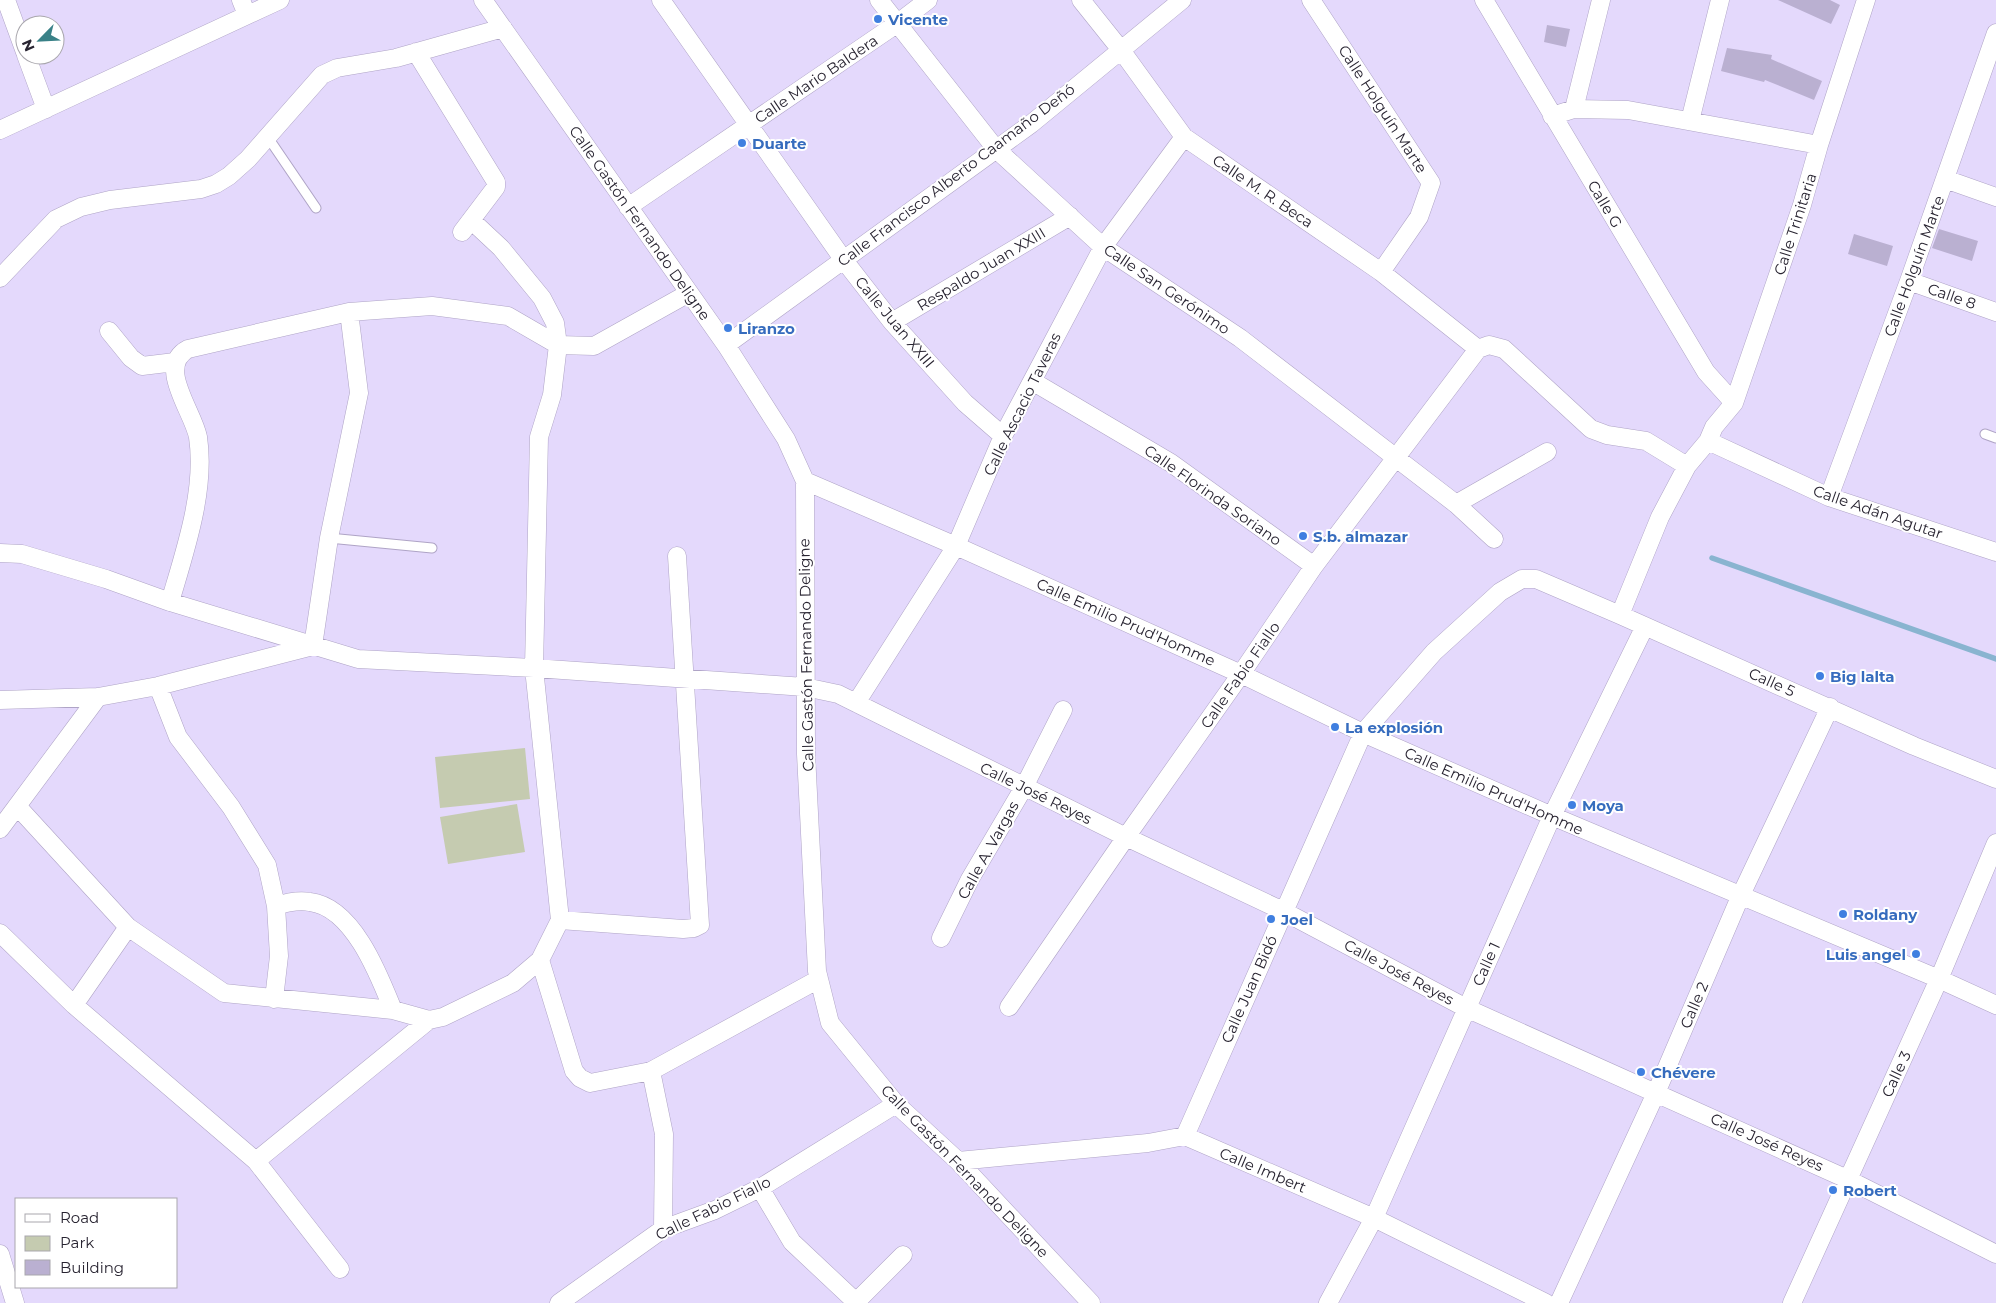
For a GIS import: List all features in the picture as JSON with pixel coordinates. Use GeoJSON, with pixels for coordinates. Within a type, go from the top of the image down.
{"type":"FeatureCollection","features":[{"type":"Feature","properties":{"kind":"street"},"geometry":{"type":"LineString","coordinates":[[6,0],[15,24]]}},
{"type":"Feature","properties":{"kind":"street"},"geometry":{"type":"LineString","coordinates":[[0,130],[46,109],[244,7],[280,0]]}},
{"type":"Feature","properties":{"kind":"street","name":"Calle Gastón Fernando Deligne"},"geometry":{"type":"LineString","coordinates":[[484,0],[726,345],[786,439],[805,481],[806,764],[817,971],[830,1022],[896,1104],[958,1160],[1091,1303]]}},
{"type":"Feature","properties":{"kind":"street","name":"Calle Juan XXIII"},"geometry":{"type":"LineString","coordinates":[[661,0],[843,259],[892,322],[965,404],[1003,436]]}},
{"type":"Feature","properties":{"kind":"street","name":"Calle San Gerónimo"},"geometry":{"type":"LineString","coordinates":[[879,0],[996,149],[1103,247],[1240,338],[1456,504],[1494,539]]}},
{"type":"Feature","properties":{"kind":"street","name":"Calle Mario Baldera"},"geometry":{"type":"LineString","coordinates":[[628,206],[898,24],[928,0]]}},
{"type":"Feature","properties":{"kind":"street","name":"Calle M. R. Beca"},"geometry":{"type":"LineString","coordinates":[[1080,0],[1121,50],[1184,137],[1381,272],[1478,348]]}},
{"type":"Feature","properties":{"kind":"street","name":"Calle Francisco Alberto Caamaño Deñó"},"geometry":{"type":"LineString","coordinates":[[726,345],[1031,124],[1182,0]]}},
{"type":"Feature","properties":{"kind":"street","name":"Calle Holguín Marte"},"geometry":{"type":"LineString","coordinates":[[1311,0],[1431,183],[1419,217],[1381,272]]}},
{"type":"Feature","properties":{"kind":"street","name":"Calle G"},"geometry":{"type":"LineString","coordinates":[[1484,0],[1706,372],[1734,403]]}},
{"type":"Feature","properties":{"kind":"street"},"geometry":{"type":"LineString","coordinates":[[1574,109],[1601,0]]}},
{"type":"Feature","properties":{"kind":"street"},"geometry":{"type":"LineString","coordinates":[[1690,121],[1720,0]]}},
{"type":"Feature","properties":{"kind":"street","name":"Calle Trinitaria"},"geometry":{"type":"LineString","coordinates":[[1620,615],[1660,517],[1687,466],[1708,441],[1714,427],[1734,403],[1802,205],[1819,145],[1866,0]]}},
{"type":"Feature","properties":{"kind":"street"},"geometry":{"type":"LineString","coordinates":[[0,278],[56,219],[82,207],[110,200],[201,189],[216,184],[229,176],[248,159],[322,75],[337,68],[396,58],[503,28]]}},
{"type":"Feature","properties":{"kind":"street","name":"Calle Holguín Marte"},"geometry":{"type":"LineString","coordinates":[[1829,498],[1909,281],[1996,33]]}},
{"type":"Feature","properties":{"kind":"street"},"geometry":{"type":"LineString","coordinates":[[256,1161],[429,1020],[443,1017],[513,982],[540,960],[560,920],[534,668],[539,437],[552,395],[558,345],[555,323],[542,298],[501,248],[466,226],[496,187],[496,182],[416,52]]}},
{"type":"Feature","properties":{"kind":"street"},"geometry":{"type":"LineString","coordinates":[[30,65],[46,109]]}},
{"type":"Feature","properties":{"kind":"street"},"geometry":{"type":"LineString","coordinates":[[1552,116],[1574,109],[1628,110],[1819,145]]}},
{"type":"Feature","properties":{"kind":"street","name":"Calle Ascacio Taveras"},"geometry":{"type":"LineString","coordinates":[[856,703],[956,546],[1003,436],[1103,247],[1184,137]]}},
{"type":"Feature","properties":{"kind":"street"},"geometry":{"type":"LineString","coordinates":[[1945,178],[1996,197]]}},
{"type":"Feature","properties":{"kind":"street","name":"Respaldo Juan XXIII"},"geometry":{"type":"LineString","coordinates":[[892,322],[1070,216]]}},
{"type":"Feature","properties":{"kind":"street","name":"Calle 8"},"geometry":{"type":"LineString","coordinates":[[1909,281],[1996,312]]}},
{"type":"Feature","properties":{"kind":"street"},"geometry":{"type":"LineString","coordinates":[[170,602],[191,531],[200,466],[195,424],[174,376],[175,362],[179,354],[188,349],[350,312],[432,306],[508,316],[558,345],[594,346],[689,293]]}},
{"type":"Feature","properties":{"kind":"street"},"geometry":{"type":"LineString","coordinates":[[0,700],[98,697],[158,686],[313,646],[329,538],[359,394],[350,312]]}},
{"type":"Feature","properties":{"kind":"street"},"geometry":{"type":"LineString","coordinates":[[109,331],[131,358],[142,366],[175,362]]}},
{"type":"Feature","properties":{"kind":"street"},"geometry":{"type":"LineString","coordinates":[[1478,348],[1489,345],[1504,349],[1591,429],[1607,435],[1646,440],[1687,466]]}},
{"type":"Feature","properties":{"kind":"street","name":"Calle Fabio Fiallo"},"geometry":{"type":"LineString","coordinates":[[1009,1007],[1314,566],[1478,348]]}},
{"type":"Feature","properties":{"kind":"street","name":"Calle Florinda Soriano"},"geometry":{"type":"LineString","coordinates":[[1032,382],[1171,463],[1314,566]]}},
{"type":"Feature","properties":{"kind":"street","name":"Calle Adán Agutar"},"geometry":{"type":"LineString","coordinates":[[1708,441],[1829,498],[1996,552]]}},
{"type":"Feature","properties":{"kind":"street"},"geometry":{"type":"LineString","coordinates":[[1456,504],[1547,452]]}},
{"type":"Feature","properties":{"kind":"street","name":"Calle Emilio Prud'Homme"},"geometry":{"type":"LineString","coordinates":[[805,481],[956,546],[1241,674],[1363,733],[1740,897],[1939,979],[1996,1005]]}},
{"type":"Feature","properties":{"kind":"street","name":"Calle José Reyes"},"geometry":{"type":"LineString","coordinates":[[0,553],[22,554],[106,579],[170,602],[358,659],[534,668],[805,687],[838,694],[1126,837],[1283,911],[1466,1008],[1847,1179],[1996,1254]]}},
{"type":"Feature","properties":{"kind":"street"},"geometry":{"type":"LineString","coordinates":[[560,920],[683,929],[694,928],[700,924],[676,556]]}},
{"type":"Feature","properties":{"kind":"street","name":"Calle 5"},"geometry":{"type":"LineString","coordinates":[[1363,733],[1434,652],[1500,592],[1522,579],[1536,579],[1548,586],[1620,615],[1830,707],[1914,746],[1996,779]]}},
{"type":"Feature","properties":{"kind":"street","name":"Calle 1"},"geometry":{"type":"LineString","coordinates":[[1328,1303],[1374,1218],[1552,816],[1645,626]]}},
{"type":"Feature","properties":{"kind":"street"},"geometry":{"type":"LineString","coordinates":[[158,686],[178,736],[231,807],[267,865],[276,906],[279,956],[274,999]]}},
{"type":"Feature","properties":{"kind":"street"},"geometry":{"type":"LineString","coordinates":[[0,829],[98,697]]}},
{"type":"Feature","properties":{"kind":"street","name":"Calle 2"},"geometry":{"type":"LineString","coordinates":[[1558,1303],[1656,1093],[1740,897],[1830,707]]}},
{"type":"Feature","properties":{"kind":"street","name":"Calle A. Vargas"},"geometry":{"type":"LineString","coordinates":[[941,938],[970,879],[1024,787],[1064,710]]}},
{"type":"Feature","properties":{"kind":"street","name":"Calle Juan Bidó"},"geometry":{"type":"LineString","coordinates":[[1184,1136],[1363,733]]}},
{"type":"Feature","properties":{"kind":"street"},"geometry":{"type":"LineString","coordinates":[[17,806],[128,927],[224,993],[393,1010],[429,1020]]}},
{"type":"Feature","properties":{"kind":"street","name":"Calle 3"},"geometry":{"type":"LineString","coordinates":[[1792,1303],[1939,979],[1996,843]]}},
{"type":"Feature","properties":{"kind":"street"},"geometry":{"type":"LineString","coordinates":[[276,906],[294,901],[312,902],[339,914],[363,944],[393,1010]]}},
{"type":"Feature","properties":{"kind":"street"},"geometry":{"type":"LineString","coordinates":[[74,1005],[128,927]]}},
{"type":"Feature","properties":{"kind":"street"},"geometry":{"type":"LineString","coordinates":[[0,933],[74,1005],[256,1161],[340,1269]]}},
{"type":"Feature","properties":{"kind":"street"},"geometry":{"type":"LineString","coordinates":[[540,960],[574,1071],[580,1078],[590,1083],[651,1071],[819,979]]}},
{"type":"Feature","properties":{"kind":"street"},"geometry":{"type":"LineString","coordinates":[[651,1071],[664,1134],[663,1229]]}},
{"type":"Feature","properties":{"kind":"street","name":"Calle Fabio Fiallo"},"geometry":{"type":"LineString","coordinates":[[559,1303],[663,1229],[715,1210],[760,1188],[896,1104]]}},
{"type":"Feature","properties":{"kind":"street"},"geometry":{"type":"LineString","coordinates":[[958,1160],[1148,1143],[1184,1136]]}},
{"type":"Feature","properties":{"kind":"street","name":"Calle Imbert"},"geometry":{"type":"LineString","coordinates":[[1184,1136],[1374,1218],[1546,1303]]}},
{"type":"Feature","properties":{"kind":"street"},"geometry":{"type":"LineString","coordinates":[[760,1188],[792,1242],[856,1303],[903,1255]]}},
{"type":"Feature","properties":{"kind":"street"},"geometry":{"type":"LineString","coordinates":[[0,1254],[15,1303]]}},
{"type":"Feature","properties":{"kind":"lane"},"geometry":{"type":"LineString","coordinates":[[267,136],[316,208]]}},
{"type":"Feature","properties":{"kind":"lane"},"geometry":{"type":"LineString","coordinates":[[1985,434],[1996,438]]}},
{"type":"Feature","properties":{"kind":"lane"},"geometry":{"type":"LineString","coordinates":[[329,538],[432,548]]}},
{"type":"Feature","properties":{"kind":"green space"},"geometry":{"type":"Polygon","coordinates":[[[525,748],[530,799],[440,808],[435,757],[525,748]]]}},
{"type":"Feature","properties":{"kind":"green space"},"geometry":{"type":"Polygon","coordinates":[[[517,804],[525,852],[448,864],[440,817],[517,804]]]}},
{"type":"Feature","properties":{"kind":"building"},"geometry":{"type":"Polygon","coordinates":[[[1778,0],[1830,0],[1840,5],[1831,24],[1778,0]]]}},
{"type":"Feature","properties":{"kind":"building"},"geometry":{"type":"Polygon","coordinates":[[[1547,25],[1570,29],[1566,47],[1544,42],[1547,25]]]}},
{"type":"Feature","properties":{"kind":"building"},"geometry":{"type":"Polygon","coordinates":[[[1727,48],[1772,55],[1771,59],[1822,81],[1814,100],[1765,80],[1764,82],[1721,71],[1727,48]]]}},
{"type":"Feature","properties":{"kind":"building"},"geometry":{"type":"Polygon","coordinates":[[[1939,229],[1978,241],[1972,261],[1932,248],[1939,229]]]}},
{"type":"Feature","properties":{"kind":"building"},"geometry":{"type":"Polygon","coordinates":[[[1854,234],[1893,246],[1887,266],[1848,254],[1854,234]]]}},
{"type":"Feature","properties":{"kind":"waterway"},"geometry":{"type":"LineString","coordinates":[[1712,558],[1996,659]]}},
{"type":"Feature","properties":{"kind":"place","name":"Vicente"},"geometry":{"type":"Point","coordinates":[878,19]}},
{"type":"Feature","properties":{"kind":"place","name":"Duarte"},"geometry":{"type":"Point","coordinates":[742,143]}},
{"type":"Feature","properties":{"kind":"place","name":"Liranzo"},"geometry":{"type":"Point","coordinates":[728,328]}},
{"type":"Feature","properties":{"kind":"place","name":"S.b. almazar"},"geometry":{"type":"Point","coordinates":[1303,536]}},
{"type":"Feature","properties":{"kind":"place","name":"Big lalta"},"geometry":{"type":"Point","coordinates":[1820,676]}},
{"type":"Feature","properties":{"kind":"place","name":"La explosión"},"geometry":{"type":"Point","coordinates":[1335,727]}},
{"type":"Feature","properties":{"kind":"place","name":"Moya"},"geometry":{"type":"Point","coordinates":[1572,805]}},
{"type":"Feature","properties":{"kind":"place","name":"Roldany"},"geometry":{"type":"Point","coordinates":[1843,914]}},
{"type":"Feature","properties":{"kind":"place","name":"Joel"},"geometry":{"type":"Point","coordinates":[1271,919]}},
{"type":"Feature","properties":{"kind":"place","name":"Luis angel"},"geometry":{"type":"Point","coordinates":[1916,954]}},
{"type":"Feature","properties":{"kind":"place","name":"Chévere"},"geometry":{"type":"Point","coordinates":[1641,1072]}},
{"type":"Feature","properties":{"kind":"place","name":"Robert"},"geometry":{"type":"Point","coordinates":[1833,1190]}}]}
